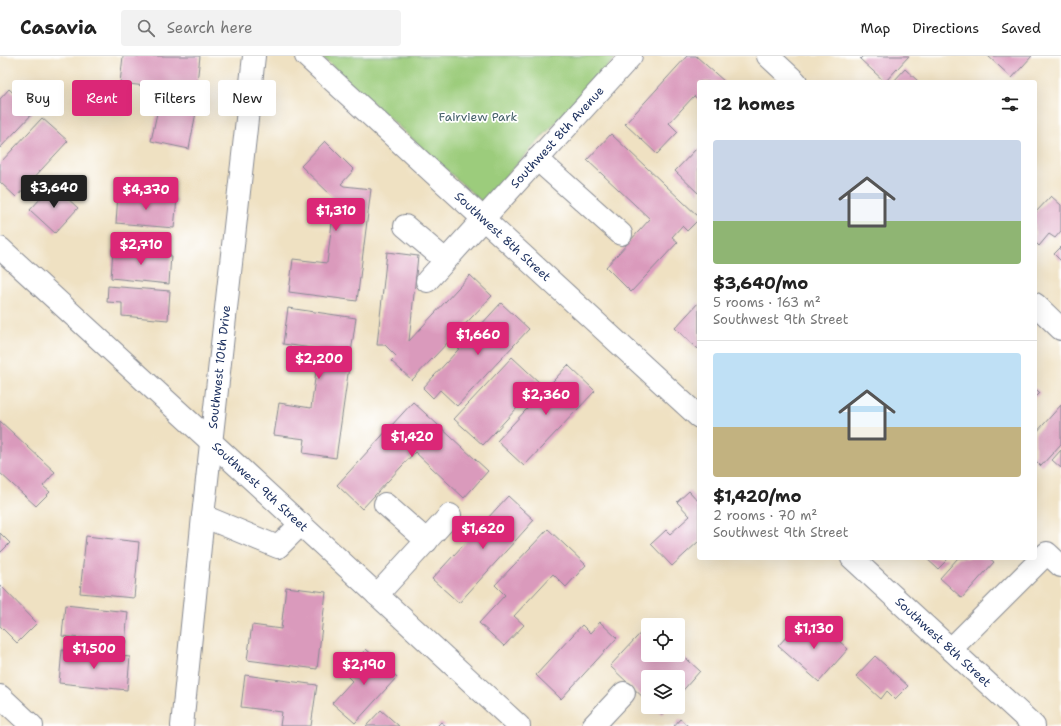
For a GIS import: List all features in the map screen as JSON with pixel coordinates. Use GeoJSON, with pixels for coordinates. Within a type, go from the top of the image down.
{"type":"FeatureCollection","features":[{"type":"Feature","properties":{"kind":"street","name":"Southwest 10th Drive"},"geometry":{"type":"LineString","coordinates":[[182,726],[203,516],[254,56]]}},
{"type":"Feature","properties":{"kind":"street","name":"Southwest 8th Street"},"geometry":{"type":"LineString","coordinates":[[306,56],[697,415]]}},
{"type":"Feature","properties":{"kind":"street","name":"Southwest 8th Avenue"},"geometry":{"type":"LineString","coordinates":[[427,281],[632,56]]}},
{"type":"Feature","properties":{"kind":"street"},"geometry":{"type":"LineString","coordinates":[[768,56],[794,80]]}},
{"type":"Feature","properties":{"kind":"street"},"geometry":{"type":"LineString","coordinates":[[537,159],[621,234]]}},
{"type":"Feature","properties":{"kind":"street"},"geometry":{"type":"LineString","coordinates":[[405,226],[445,260]]}},
{"type":"Feature","properties":{"kind":"street","name":"Southwest 9th Street"},"geometry":{"type":"LineString","coordinates":[[0,248],[519,726]]}},
{"type":"Feature","properties":{"kind":"street"},"geometry":{"type":"LineString","coordinates":[[1037,306],[1061,328]]}},
{"type":"Feature","properties":{"kind":"street"},"geometry":{"type":"LineString","coordinates":[[385,504],[427,541]]}},
{"type":"Feature","properties":{"kind":"street"},"geometry":{"type":"LineString","coordinates":[[377,595],[450,515]]}},
{"type":"Feature","properties":{"kind":"street"},"geometry":{"type":"LineString","coordinates":[[203,516],[278,547],[301,524]]}},
{"type":"Feature","properties":{"kind":"street"},"geometry":{"type":"LineString","coordinates":[[952,649],[1047,553],[1061,566]]}},
{"type":"Feature","properties":{"kind":"street","name":"Southwest 8th Street"},"geometry":{"type":"LineString","coordinates":[[854,560],[1034,726]]}},
{"type":"Feature","properties":{"kind":"street"},"geometry":{"type":"LineString","coordinates":[[593,726],[624,693]]}},
{"type":"Feature","properties":{"kind":"street"},"geometry":{"type":"LineString","coordinates":[[0,696],[24,724]]}},
{"type":"Feature","properties":{"kind":"green space","name":"Fairview Park"},"geometry":{"type":"Polygon","coordinates":[[[321,56],[617,56],[482,202],[321,56]]]}},
{"type":"Feature","properties":{"kind":"building"},"geometry":{"type":"Polygon","coordinates":[[[123,56],[200,56],[197,80],[140,80],[140,85],[132,84],[132,80],[120,80],[123,56]]]}},
{"type":"Feature","properties":{"kind":"building"},"geometry":{"type":"Polygon","coordinates":[[[687,56],[696,56],[723,80],[697,80],[697,98],[694,96],[669,123],[678,132],[657,154],[625,124],[687,56]]]}},
{"type":"Feature","properties":{"kind":"building"},"geometry":{"type":"Polygon","coordinates":[[[863,56],[909,56],[887,80],[883,80],[860,59],[863,56]]]}},
{"type":"Feature","properties":{"kind":"building"},"geometry":{"type":"Polygon","coordinates":[[[988,56],[1032,56],[1012,78],[988,56]]]}},
{"type":"Feature","properties":{"kind":"building"},"geometry":{"type":"Polygon","coordinates":[[[905,69],[917,80],[895,80],[905,69]]]}},
{"type":"Feature","properties":{"kind":"building"},"geometry":{"type":"Polygon","coordinates":[[[9,89],[12,92],[12,116],[30,116],[0,148],[0,99],[9,89]]]}},
{"type":"Feature","properties":{"kind":"building"},"geometry":{"type":"Polygon","coordinates":[[[156,116],[195,116],[189,149],[151,141],[156,116]]]}},
{"type":"Feature","properties":{"kind":"building"},"geometry":{"type":"Polygon","coordinates":[[[42,118],[68,141],[16,197],[0,182],[0,163],[42,118]]]}},
{"type":"Feature","properties":{"kind":"building"},"geometry":{"type":"Polygon","coordinates":[[[611,134],[697,215],[697,221],[687,231],[682,226],[672,237],[678,242],[631,292],[606,267],[650,219],[587,160],[611,134]]]}},
{"type":"Feature","properties":{"kind":"building"},"geometry":{"type":"Polygon","coordinates":[[[325,141],[354,170],[341,184],[344,186],[371,189],[357,301],[289,292],[293,259],[327,263],[335,199],[301,166],[325,141]]]}},
{"type":"Feature","properties":{"kind":"building"},"geometry":{"type":"Polygon","coordinates":[[[697,148],[697,192],[675,171],[697,148]]]}},
{"type":"Feature","properties":{"kind":"building"},"geometry":{"type":"Polygon","coordinates":[[[53,185],[78,208],[55,233],[30,210],[53,185]]]}},
{"type":"Feature","properties":{"kind":"building"},"geometry":{"type":"Polygon","coordinates":[[[118,194],[177,199],[174,228],[116,223],[118,194]]]}},
{"type":"Feature","properties":{"kind":"building"},"geometry":{"type":"Polygon","coordinates":[[[1051,196],[1061,205],[1061,231],[1055,238],[1049,234],[1039,246],[1037,244],[1037,211],[1051,196]]]}},
{"type":"Feature","properties":{"kind":"building"},"geometry":{"type":"Polygon","coordinates":[[[1061,247],[1061,261],[1054,254],[1061,247]]]}},
{"type":"Feature","properties":{"kind":"building"},"geometry":{"type":"Polygon","coordinates":[[[113,249],[171,255],[169,284],[111,278],[113,249]]]}},
{"type":"Feature","properties":{"kind":"building"},"geometry":{"type":"Polygon","coordinates":[[[387,252],[418,256],[409,341],[470,275],[492,296],[412,380],[391,361],[396,356],[385,345],[377,345],[387,252]]]}},
{"type":"Feature","properties":{"kind":"building"},"geometry":{"type":"Polygon","coordinates":[[[108,286],[170,291],[168,320],[122,316],[122,303],[107,302],[108,286]]]}},
{"type":"Feature","properties":{"kind":"building"},"geometry":{"type":"Polygon","coordinates":[[[501,303],[529,329],[457,406],[440,390],[433,398],[423,388],[501,303]]]}},
{"type":"Feature","properties":{"kind":"building"},"geometry":{"type":"Polygon","coordinates":[[[697,304],[697,349],[675,328],[697,304]]]}},
{"type":"Feature","properties":{"kind":"building"},"geometry":{"type":"Polygon","coordinates":[[[288,308],[356,318],[336,458],[303,453],[305,439],[274,435],[279,403],[311,408],[319,349],[283,344],[288,308]]]}},
{"type":"Feature","properties":{"kind":"building"},"geometry":{"type":"Polygon","coordinates":[[[512,357],[540,383],[483,445],[454,419],[512,357]]]}},
{"type":"Feature","properties":{"kind":"building"},"geometry":{"type":"Polygon","coordinates":[[[568,365],[595,391],[524,466],[497,441],[568,365]]]}},
{"type":"Feature","properties":{"kind":"building"},"geometry":{"type":"Polygon","coordinates":[[[413,402],[488,471],[464,498],[415,452],[362,509],[337,485],[413,402]]]}},
{"type":"Feature","properties":{"kind":"building"},"geometry":{"type":"Polygon","coordinates":[[[1061,405],[1061,444],[1041,466],[1037,462],[1037,432],[1061,405]]]}},
{"type":"Feature","properties":{"kind":"building"},"geometry":{"type":"Polygon","coordinates":[[[0,421],[55,472],[43,486],[50,492],[36,506],[0,473],[0,421]]]}},
{"type":"Feature","properties":{"kind":"building"},"geometry":{"type":"Polygon","coordinates":[[[1061,450],[1061,468],[1052,460],[1061,450]]]}},
{"type":"Feature","properties":{"kind":"building"},"geometry":{"type":"Polygon","coordinates":[[[689,491],[697,500],[697,543],[672,566],[651,544],[666,530],[670,534],[690,516],[677,502],[689,491]]]}},
{"type":"Feature","properties":{"kind":"building"},"geometry":{"type":"Polygon","coordinates":[[[508,496],[534,520],[459,603],[432,579],[508,496]]]}},
{"type":"Feature","properties":{"kind":"building"},"geometry":{"type":"Polygon","coordinates":[[[548,529],[586,565],[566,587],[553,574],[514,616],[524,625],[504,646],[479,623],[505,595],[495,585],[548,529]]]}},
{"type":"Feature","properties":{"kind":"building"},"geometry":{"type":"Polygon","coordinates":[[[0,533],[10,543],[0,553],[0,533]]]}},
{"type":"Feature","properties":{"kind":"building"},"geometry":{"type":"Polygon","coordinates":[[[86,536],[139,542],[134,598],[80,593],[86,536]]]}},
{"type":"Feature","properties":{"kind":"building"},"geometry":{"type":"Polygon","coordinates":[[[928,560],[947,560],[938,569],[928,560]]]}},
{"type":"Feature","properties":{"kind":"building"},"geometry":{"type":"Polygon","coordinates":[[[956,560],[992,560],[994,562],[962,598],[940,578],[956,560]]]}},
{"type":"Feature","properties":{"kind":"building"},"geometry":{"type":"Polygon","coordinates":[[[0,585],[37,623],[17,643],[0,626],[0,585]]]}},
{"type":"Feature","properties":{"kind":"building"},"geometry":{"type":"Polygon","coordinates":[[[286,587],[326,592],[317,669],[247,660],[252,625],[281,629],[286,587]]]}},
{"type":"Feature","properties":{"kind":"building"},"geometry":{"type":"Polygon","coordinates":[[[65,605],[128,612],[125,643],[62,636],[65,605]]]}},
{"type":"Feature","properties":{"kind":"building"},"geometry":{"type":"Polygon","coordinates":[[[600,622],[617,638],[561,699],[536,675],[582,625],[590,633],[600,622]]]}},
{"type":"Feature","properties":{"kind":"building"},"geometry":{"type":"Polygon","coordinates":[[[818,622],[848,649],[819,682],[778,646],[797,625],[807,635],[818,622]]]}},
{"type":"Feature","properties":{"kind":"building"},"geometry":{"type":"Polygon","coordinates":[[[641,633],[641,662],[685,662],[685,657],[700,671],[685,688],[685,670],[641,670],[641,695],[610,666],[641,633]]]}},
{"type":"Feature","properties":{"kind":"building"},"geometry":{"type":"Polygon","coordinates":[[[366,649],[397,677],[355,723],[332,703],[352,681],[344,673],[366,649]]]}},
{"type":"Feature","properties":{"kind":"building"},"geometry":{"type":"Polygon","coordinates":[[[62,650],[130,657],[127,690],[59,683],[62,650]]]}},
{"type":"Feature","properties":{"kind":"building"},"geometry":{"type":"Polygon","coordinates":[[[875,656],[908,686],[895,699],[887,691],[881,699],[856,676],[875,656]]]}},
{"type":"Feature","properties":{"kind":"building"},"geometry":{"type":"Polygon","coordinates":[[[245,675],[317,685],[311,726],[280,726],[282,712],[241,707],[245,675]]]}},
{"type":"Feature","properties":{"kind":"building"},"geometry":{"type":"Polygon","coordinates":[[[381,710],[399,726],[366,726],[381,710]]]}},
{"type":"Feature","properties":{"kind":"building"},"geometry":{"type":"Polygon","coordinates":[[[680,719],[688,726],[674,726],[680,719]]]}},
{"type":"Feature","properties":{"kind":"building"},"geometry":{"type":"Polygon","coordinates":[[[441,722],[446,726],[437,726],[441,722]]]}}]}
